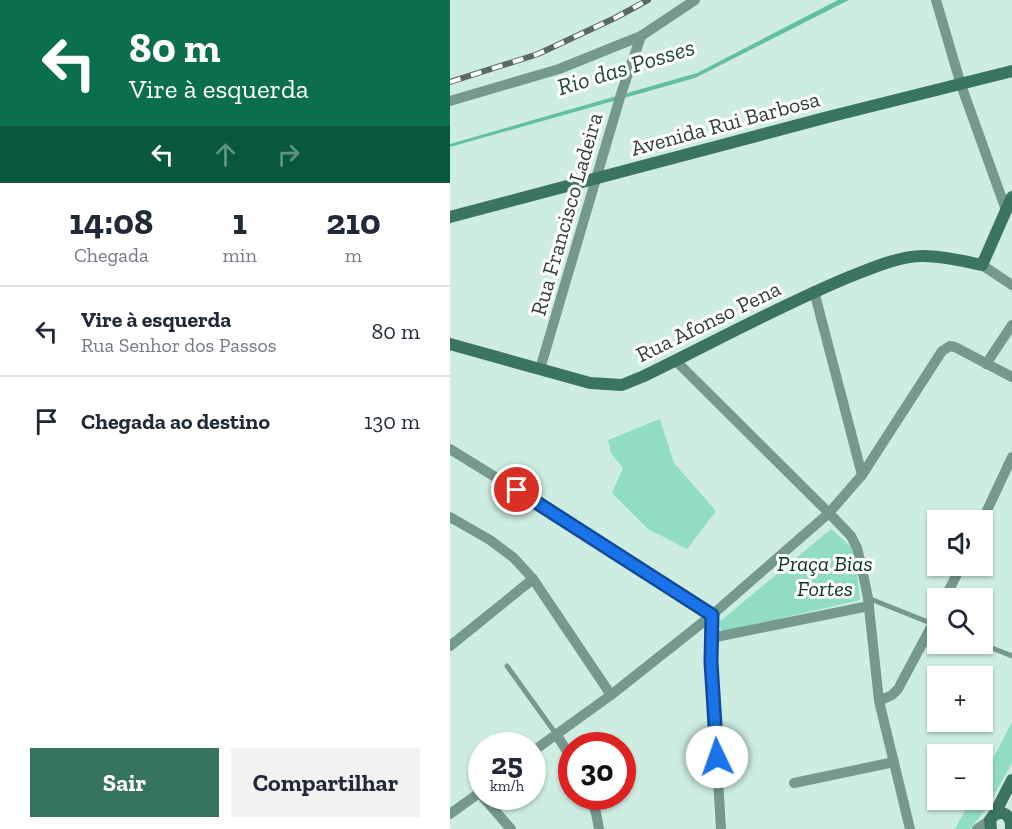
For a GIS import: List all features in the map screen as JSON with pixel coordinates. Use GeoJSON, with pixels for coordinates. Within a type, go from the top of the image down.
{"type":"FeatureCollection","features":[{"type":"Feature","properties":{"kind":"main road","name":"Avenida Rui Barbosa"},"geometry":{"type":"LineString","coordinates":[[450,217],[1012,71]]}},
{"type":"Feature","properties":{"kind":"main road"},"geometry":{"type":"LineString","coordinates":[[982,266],[1012,197]]}},
{"type":"Feature","properties":{"kind":"main road","name":"Rua Afonso Pena"},"geometry":{"type":"LineString","coordinates":[[450,344],[590,383],[622,385],[676,361],[814,291],[867,270],[898,260],[922,256],[951,258],[982,266]]}},
{"type":"Feature","properties":{"kind":"main road"},"geometry":{"type":"LineString","coordinates":[[988,825],[1012,780]]}},
{"type":"Feature","properties":{"kind":"main road"},"geometry":{"type":"LineString","coordinates":[[988,825],[1000,812],[1007,814],[1011,820],[1011,827]]}},
{"type":"Feature","properties":{"kind":"street"},"geometry":{"type":"LineString","coordinates":[[450,101],[559,69],[641,36],[695,0]]}},
{"type":"Feature","properties":{"kind":"street"},"geometry":{"type":"LineString","coordinates":[[936,0],[960,85],[1006,210]]}},
{"type":"Feature","properties":{"kind":"street","name":"Rua Francisco Ladeira"},"geometry":{"type":"LineString","coordinates":[[540,369],[620,98],[641,36]]}},
{"type":"Feature","properties":{"kind":"street"},"geometry":{"type":"LineString","coordinates":[[982,266],[1012,285]]}},
{"type":"Feature","properties":{"kind":"street"},"geometry":{"type":"LineString","coordinates":[[814,291],[862,475]]}},
{"type":"Feature","properties":{"kind":"street"},"geometry":{"type":"LineString","coordinates":[[986,364],[1012,325]]}},
{"type":"Feature","properties":{"kind":"street"},"geometry":{"type":"LineString","coordinates":[[546,742],[611,695],[712,615],[829,513],[862,475],[942,351],[950,346],[955,347],[1012,377]]}},
{"type":"Feature","properties":{"kind":"street"},"geometry":{"type":"LineString","coordinates":[[676,361],[829,513],[850,536],[857,548],[868,602],[879,701],[910,829]]}},
{"type":"Feature","properties":{"kind":"street"},"geometry":{"type":"LineString","coordinates":[[450,449],[616,552],[712,615]]}},
{"type":"Feature","properties":{"kind":"street"},"geometry":{"type":"LineString","coordinates":[[987,510],[1012,457]]}},
{"type":"Feature","properties":{"kind":"street"},"geometry":{"type":"LineString","coordinates":[[450,517],[498,546],[514,558],[533,579],[611,695]]}},
{"type":"Feature","properties":{"kind":"street"},"geometry":{"type":"LineString","coordinates":[[450,646],[533,579]]}},
{"type":"Feature","properties":{"kind":"street"},"geometry":{"type":"LineString","coordinates":[[711,638],[868,602]]}},
{"type":"Feature","properties":{"kind":"street"},"geometry":{"type":"LineString","coordinates":[[712,615],[711,638],[721,829]]}},
{"type":"Feature","properties":{"kind":"street"},"geometry":{"type":"LineString","coordinates":[[879,701],[892,696],[898,689],[927,637]]}},
{"type":"Feature","properties":{"kind":"street"},"geometry":{"type":"LineString","coordinates":[[794,783],[894,762]]}},
{"type":"Feature","properties":{"kind":"street"},"geometry":{"type":"LineString","coordinates":[[450,813],[468,802]]}},
{"type":"Feature","properties":{"kind":"street"},"geometry":{"type":"LineString","coordinates":[[495,810],[511,829]]}},
{"type":"Feature","properties":{"kind":"street"},"geometry":{"type":"LineString","coordinates":[[595,810],[599,829]]}},
{"type":"Feature","properties":{"kind":"lane"},"geometry":{"type":"LineString","coordinates":[[868,602],[927,618]]}},
{"type":"Feature","properties":{"kind":"lane"},"geometry":{"type":"LineString","coordinates":[[993,648],[1012,656]]}},
{"type":"Feature","properties":{"kind":"lane"},"geometry":{"type":"LineString","coordinates":[[507,666],[556,734]]}},
{"type":"Feature","properties":{"kind":"green space"},"geometry":{"type":"Polygon","coordinates":[[[660,419],[674,463],[716,511],[687,549],[648,529],[612,493],[623,468],[611,453],[608,440],[660,419]]]}},
{"type":"Feature","properties":{"kind":"green space","name":"Praça Bias Fortes"},"geometry":{"type":"Polygon","coordinates":[[[831,529],[849,545],[855,554],[860,600],[722,632],[718,623],[831,529]]]}},
{"type":"Feature","properties":{"kind":"green space"},"geometry":{"type":"Polygon","coordinates":[[[1012,722],[1012,763],[993,797],[993,759],[1012,722]]]}},
{"type":"Feature","properties":{"kind":"green space"},"geometry":{"type":"Polygon","coordinates":[[[965,810],[985,810],[970,829],[955,829],[965,810]]]}},
{"type":"Feature","properties":{"kind":"shaded area"},"geometry":{"type":"Polygon","coordinates":[[[838,0],[849,0],[695,78],[450,147],[450,144],[697,73],[838,0]]]}},
{"type":"Feature","properties":{"kind":"railway"},"geometry":{"type":"LineString","coordinates":[[450,82],[538,54],[648,0]]}},
{"type":"Feature","properties":{"kind":"route"},"geometry":{"type":"LineString","coordinates":[[517,490],[712,615],[711,662],[717,757]]}},
{"type":"Feature","properties":{"kind":"water label","name":"Rio das Posses"},"geometry":{"type":"Point","coordinates":[626,67]}}]}
